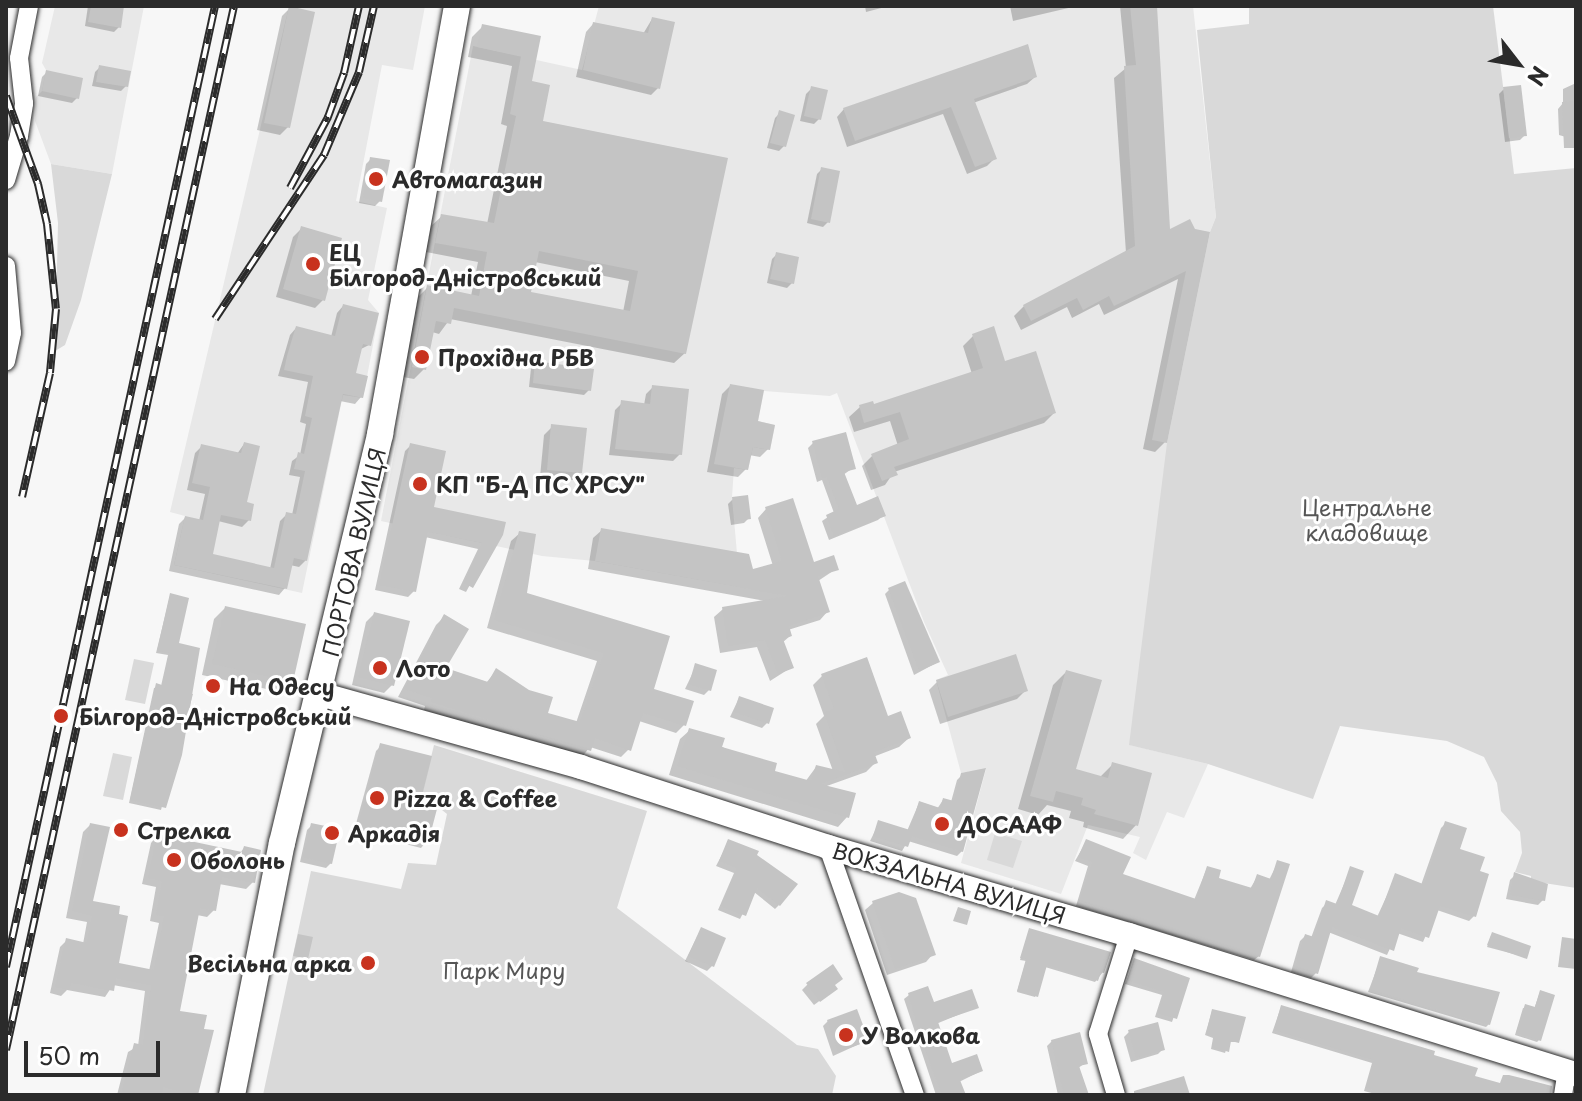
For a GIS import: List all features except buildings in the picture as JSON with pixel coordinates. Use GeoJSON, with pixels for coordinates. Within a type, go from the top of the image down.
{"type":"FeatureCollection","features":[{"type":"Feature","properties":{"kind":"main road","name":"ПОРТОВА ВУЛИЦЯ"},"geometry":{"type":"LineString","coordinates":[[232,1095],[282,843],[380,434],[457,6]]}},
{"type":"Feature","properties":{"kind":"street"},"geometry":{"type":"LineString","coordinates":[[6,180],[19,136],[24,103],[19,58],[29,6]]}},
{"type":"Feature","properties":{"kind":"street"},"geometry":{"type":"LineString","coordinates":[[6,266],[12,333],[6,361]]}},
{"type":"Feature","properties":{"kind":"street","name":"ВОКЗАЛЬНА ВУЛИЦЯ"},"geometry":{"type":"LineString","coordinates":[[320,694],[581,767],[828,847],[1129,935],[1569,1080]]}},
{"type":"Feature","properties":{"kind":"street"},"geometry":{"type":"LineString","coordinates":[[828,847],[915,1095]]}},
{"type":"Feature","properties":{"kind":"street"},"geometry":{"type":"LineString","coordinates":[[1116,1095],[1098,1034],[1129,935]]}},
{"type":"Feature","properties":{"kind":"shaded area"},"geometry":{"type":"Polygon","coordinates":[[[55,6],[144,6],[112,174],[51,164],[35,121],[36,97],[42,91],[46,70],[42,63],[55,6]]]}},
{"type":"Feature","properties":{"kind":"shaded area"},"geometry":{"type":"Polygon","coordinates":[[[289,6],[425,6],[413,70],[382,65],[356,201],[387,208],[368,300],[379,313],[363,398],[343,395],[302,593],[174,565],[185,516],[170,512],[289,6]]]}},
{"type":"Feature","properties":{"kind":"shaded area"},"geometry":{"type":"Polygon","coordinates":[[[599,6],[1193,6],[1216,217],[1210,232],[1130,745],[1208,764],[1184,818],[1167,812],[1146,860],[1133,853],[1140,837],[1088,825],[1061,894],[961,863],[986,769],[961,773],[936,680],[948,675],[924,622],[837,393],[830,396],[764,391],[758,421],[775,425],[770,450],[753,447],[748,470],[734,468],[732,497],[740,587],[595,561],[542,556],[381,521],[473,46],[582,70],[599,6]]]}},
{"type":"Feature","properties":{"kind":"green space","name":"Центральне кладовище"},"geometry":{"type":"Polygon","coordinates":[[[1493,6],[1514,174],[1576,168],[1576,888],[1531,881],[1531,876],[1515,872],[1522,853],[1520,832],[1501,811],[1497,783],[1484,757],[1447,741],[1340,726],[1313,799],[1208,764],[1129,745],[1167,443],[1210,232],[1216,217],[1197,30],[1249,24],[1249,7],[1493,6]]]}},
{"type":"Feature","properties":{"kind":"green space"},"geometry":{"type":"Polygon","coordinates":[[[51,164],[112,174],[81,300],[65,345],[55,351],[58,223],[51,164]]]}},
{"type":"Feature","properties":{"kind":"green space"},"geometry":{"type":"Polygon","coordinates":[[[134,659],[154,663],[145,704],[125,700],[134,659]]]}},
{"type":"Feature","properties":{"kind":"green space","name":"Парк Миру"},"geometry":{"type":"Polygon","coordinates":[[[434,745],[647,811],[617,908],[797,1045],[818,1049],[836,1076],[832,1095],[263,1095],[311,871],[401,889],[408,863],[436,865],[447,814],[422,794],[434,745]]]}},
{"type":"Feature","properties":{"kind":"green space"},"geometry":{"type":"Polygon","coordinates":[[[113,753],[132,757],[123,800],[103,796],[113,753]]]}},
{"type":"Feature","properties":{"kind":"green space"},"geometry":{"type":"Polygon","coordinates":[[[995,833],[1022,841],[1013,868],[987,860],[995,833]]]}},
{"type":"Feature","properties":{"kind":"railway"},"geometry":{"type":"LineString","coordinates":[[6,967],[215,6]]}},
{"type":"Feature","properties":{"kind":"railway"},"geometry":{"type":"LineString","coordinates":[[6,1050],[234,6]]}},
{"type":"Feature","properties":{"kind":"railway"},"geometry":{"type":"LineString","coordinates":[[290,188],[328,117],[344,73],[359,6]]}},
{"type":"Feature","properties":{"kind":"railway"},"geometry":{"type":"LineString","coordinates":[[215,319],[324,155],[359,72],[374,6]]}},
{"type":"Feature","properties":{"kind":"railway"},"geometry":{"type":"LineString","coordinates":[[6,96],[38,184],[47,224],[56,309],[50,373],[22,497]]}},
{"type":"Feature","properties":{"kind":"place","name":"Автомагазин"},"geometry":{"type":"Point","coordinates":[376,179]}},
{"type":"Feature","properties":{"kind":"place","name":"ЕЦ Білгород-Дністровський"},"geometry":{"type":"Point","coordinates":[313,264]}},
{"type":"Feature","properties":{"kind":"place","name":"Прохідна РБВ"},"geometry":{"type":"Point","coordinates":[422,357]}},
{"type":"Feature","properties":{"kind":"place","name":"КП \"Б-Д ПС ХРСУ\""},"geometry":{"type":"Point","coordinates":[420,484]}},
{"type":"Feature","properties":{"kind":"place","name":"Лото"},"geometry":{"type":"Point","coordinates":[380,668]}},
{"type":"Feature","properties":{"kind":"place","name":"На Одесу"},"geometry":{"type":"Point","coordinates":[213,686]}},
{"type":"Feature","properties":{"kind":"place","name":"Білгород-Дністровський"},"geometry":{"type":"Point","coordinates":[61,716]}},
{"type":"Feature","properties":{"kind":"place","name":"Pizza & Coffee"},"geometry":{"type":"Point","coordinates":[377,798]}},
{"type":"Feature","properties":{"kind":"place","name":"ДОСААФ"},"geometry":{"type":"Point","coordinates":[942,824]}},
{"type":"Feature","properties":{"kind":"place","name":"Стрелка"},"geometry":{"type":"Point","coordinates":[121,830]}},
{"type":"Feature","properties":{"kind":"place","name":"Аркадія"},"geometry":{"type":"Point","coordinates":[332,833]}},
{"type":"Feature","properties":{"kind":"place","name":"Оболонь"},"geometry":{"type":"Point","coordinates":[174,860]}},
{"type":"Feature","properties":{"kind":"place","name":"Весільна арка"},"geometry":{"type":"Point","coordinates":[368,963]}},
{"type":"Feature","properties":{"kind":"place","name":"У Волкова"},"geometry":{"type":"Point","coordinates":[846,1035]}}]}
